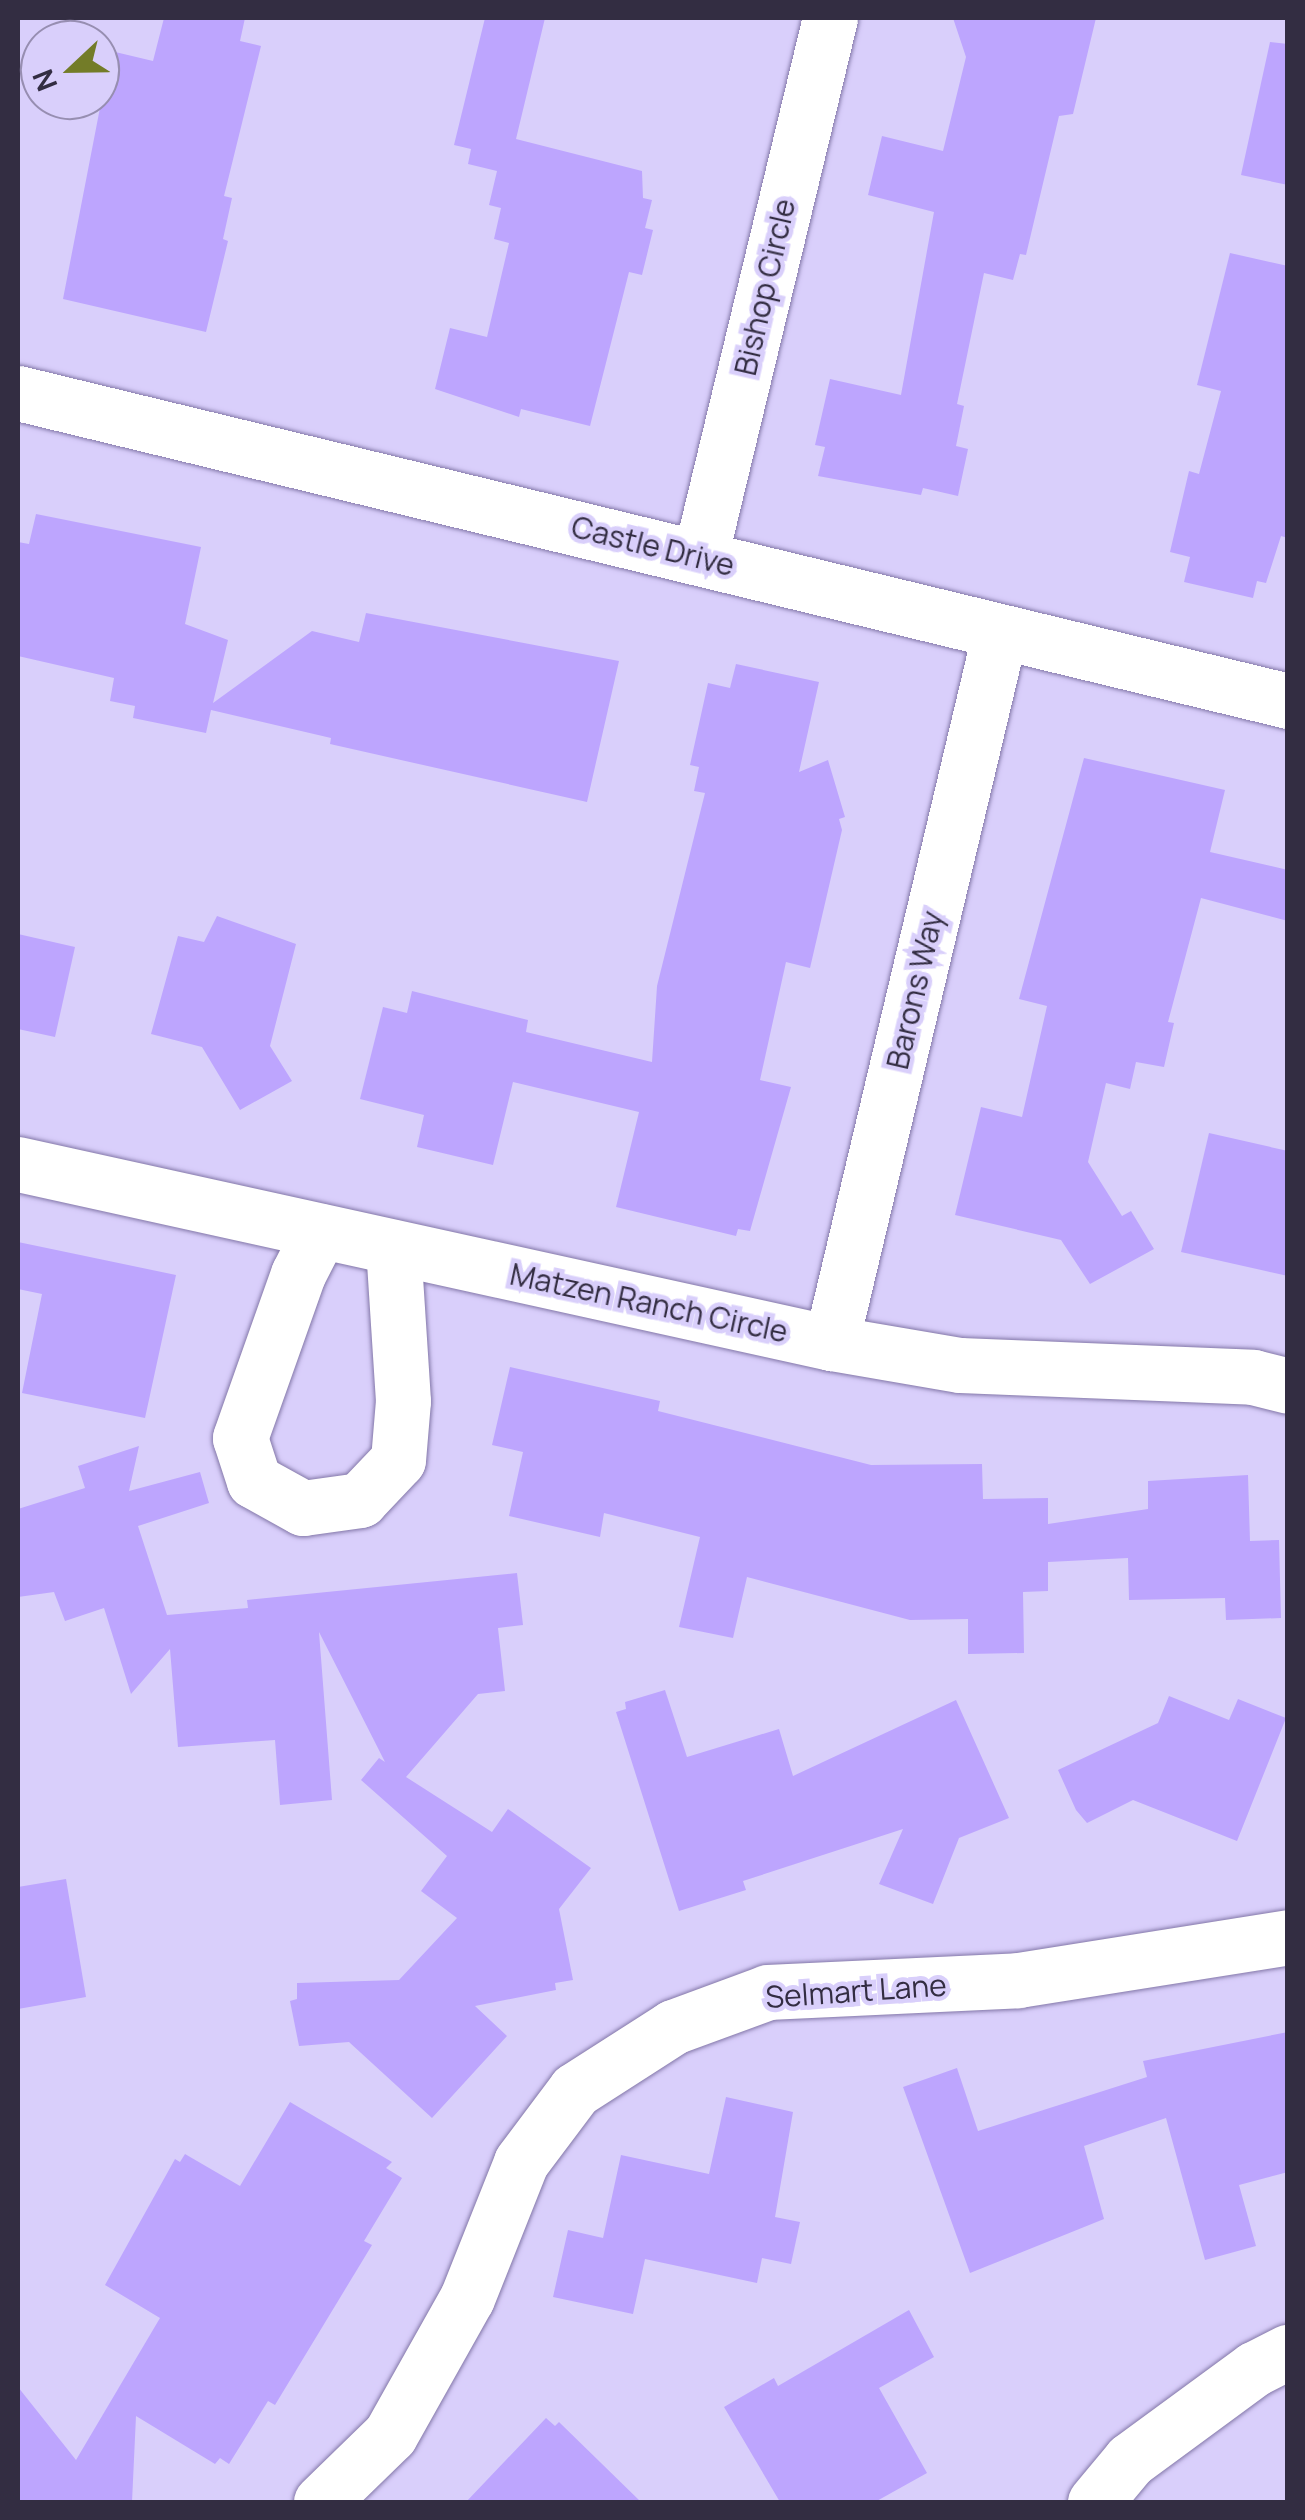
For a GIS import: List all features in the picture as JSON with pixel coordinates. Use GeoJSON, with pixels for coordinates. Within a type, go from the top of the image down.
{"type":"FeatureCollection","features":[{"type":"Feature","properties":{"kind":"street","name":"Bishop Circle"},"geometry":{"type":"LineString","coordinates":[[700,558],[830,18]]}},
{"type":"Feature","properties":{"kind":"street","name":"Castle Drive"},"geometry":{"type":"LineString","coordinates":[[18,394],[700,558],[999,636],[1288,701]]}},
{"type":"Feature","properties":{"kind":"street","name":"Barons Way"},"geometry":{"type":"LineString","coordinates":[[831,1343],[999,636]]}},
{"type":"Feature","properties":{"kind":"street","name":"Matzen Ranch Circle"},"geometry":{"type":"LineString","coordinates":[[18,1164],[831,1343],[960,1365],[1254,1377],[1288,1386]]}},
{"type":"Feature","properties":{"kind":"street"},"geometry":{"type":"LineString","coordinates":[[320,1231],[298,1274],[240,1438],[254,1481],[303,1508],[360,1500],[398,1460],[403,1400],[393,1248]]}},
{"type":"Feature","properties":{"kind":"street","name":"Selmart Lane"},"geometry":{"type":"LineString","coordinates":[[321,2502],[390,2435],[467,2298],[520,2162],[576,2090],[674,2027],[768,1992],[1018,1980],[1288,1937]]}},
{"type":"Feature","properties":{"kind":"street"},"geometry":{"type":"LineString","coordinates":[[1095,2502],[1130,2460],[1254,2369],[1288,2352]]}},
{"type":"Feature","properties":{"kind":"building"},"geometry":{"type":"Polygon","coordinates":[[[164,18],[245,18],[240,41],[261,46],[224,196],[232,198],[223,239],[228,241],[206,332],[63,299],[98,120],[120,120],[120,53],[153,61],[164,18]]]}},
{"type":"Feature","properties":{"kind":"building"},"geometry":{"type":"Polygon","coordinates":[[[485,18],[545,18],[516,139],[642,171],[643,198],[652,200],[645,228],[653,230],[642,275],[629,272],[590,426],[521,409],[519,417],[435,389],[450,328],[487,337],[509,243],[494,239],[501,208],[489,205],[497,171],[468,164],[471,149],[454,145],[485,18]]]}},
{"type":"Feature","properties":{"kind":"building"},"geometry":{"type":"Polygon","coordinates":[[[953,18],[1096,18],[1073,114],[1059,116],[1026,255],[1020,254],[1013,280],[984,273],[957,404],[964,406],[956,446],[968,449],[958,496],[923,488],[921,495],[818,476],[825,447],[815,445],[830,379],[901,395],[934,212],[868,195],[882,136],[943,151],[966,57],[953,18]]]}},
{"type":"Feature","properties":{"kind":"building"},"geometry":{"type":"Polygon","coordinates":[[[1270,42],[1288,44],[1288,185],[1241,175],[1270,42]]]}},
{"type":"Feature","properties":{"kind":"building"},"geometry":{"type":"Polygon","coordinates":[[[1230,253],[1288,266],[1288,538],[1281,536],[1266,583],[1257,581],[1253,598],[1184,582],[1190,557],[1170,552],[1189,471],[1199,474],[1221,391],[1197,385],[1230,253]]]}},
{"type":"Feature","properties":{"kind":"building"},"geometry":{"type":"Polygon","coordinates":[[[36,514],[201,547],[185,624],[228,640],[213,703],[312,631],[359,642],[366,613],[619,661],[587,802],[330,744],[331,738],[211,710],[206,733],[133,718],[135,706],[110,701],[114,678],[18,656],[18,542],[29,544],[36,514]]]}},
{"type":"Feature","properties":{"kind":"building"},"geometry":{"type":"Polygon","coordinates":[[[736,664],[819,682],[799,772],[828,760],[845,817],[839,819],[842,830],[810,968],[786,962],[760,1080],[791,1087],[750,1231],[738,1229],[736,1236],[616,1207],[639,1112],[513,1082],[493,1165],[417,1147],[424,1115],[360,1099],[383,1007],[407,1013],[412,991],[528,1020],[526,1032],[652,1062],[657,986],[705,793],[694,791],[699,767],[690,765],[708,683],[730,688],[736,664]]]}},
{"type":"Feature","properties":{"kind":"building"},"geometry":{"type":"Polygon","coordinates":[[[1084,758],[1225,790],[1210,852],[1288,870],[1288,921],[1201,898],[1168,1022],[1174,1023],[1164,1067],[1136,1062],[1130,1089],[1106,1083],[1088,1162],[1122,1216],[1131,1211],[1154,1249],[1090,1284],[1061,1240],[955,1215],[981,1107],[1022,1117],[1047,1006],[1019,999],[1084,758]]]}},
{"type":"Feature","properties":{"kind":"building"},"geometry":{"type":"Polygon","coordinates":[[[217,916],[296,944],[270,1046],[292,1081],[240,1110],[202,1047],[151,1034],[178,936],[204,942],[217,916]]]}},
{"type":"Feature","properties":{"kind":"building"},"geometry":{"type":"Polygon","coordinates":[[[18,934],[75,947],[55,1037],[18,1029],[18,934]]]}},
{"type":"Feature","properties":{"kind":"building"},"geometry":{"type":"Polygon","coordinates":[[[1209,1133],[1288,1151],[1288,1276],[1181,1252],[1209,1133]]]}},
{"type":"Feature","properties":{"kind":"building"},"geometry":{"type":"Polygon","coordinates":[[[18,1242],[176,1275],[145,1418],[22,1393],[42,1294],[18,1289],[18,1242]]]}},
{"type":"Feature","properties":{"kind":"building"},"geometry":{"type":"Polygon","coordinates":[[[510,1367],[660,1401],[658,1411],[871,1465],[982,1464],[983,1499],[1048,1498],[1048,1524],[1148,1509],[1148,1481],[1248,1475],[1250,1541],[1279,1540],[1281,1618],[1226,1620],[1225,1598],[1129,1600],[1128,1558],[1048,1562],[1048,1591],[1023,1592],[1024,1653],[968,1654],[968,1619],[910,1620],[747,1577],[733,1638],[679,1627],[700,1537],[604,1513],[600,1537],[509,1516],[523,1452],[492,1445],[510,1367]]]}},
{"type":"Feature","properties":{"kind":"building"},"geometry":{"type":"Polygon","coordinates":[[[139,1446],[129,1491],[200,1472],[209,1503],[138,1526],[167,1615],[248,1608],[247,1600],[517,1573],[523,1625],[498,1628],[505,1691],[478,1694],[406,1777],[492,1832],[508,1809],[591,1868],[559,1909],[573,1980],[555,1983],[556,1990],[475,2006],[507,2036],[432,2118],[349,2042],[299,2046],[290,2001],[297,1999],[297,1983],[399,1980],[457,1918],[421,1891],[447,1856],[361,1780],[379,1758],[385,1762],[319,1632],[332,1800],[280,1805],[275,1740],[178,1747],[170,1649],[131,1694],[104,1608],[65,1621],[54,1592],[18,1597],[18,1509],[85,1488],[78,1466],[139,1446]]]}},
{"type":"Feature","properties":{"kind":"building"},"geometry":{"type":"Polygon","coordinates":[[[665,1690],[687,1757],[779,1729],[793,1776],[956,1700],[1009,1818],[959,1838],[933,1904],[879,1884],[903,1829],[743,1881],[746,1890],[679,1911],[616,1712],[626,1709],[625,1702],[665,1690]]]}},
{"type":"Feature","properties":{"kind":"building"},"geometry":{"type":"Polygon","coordinates":[[[1169,1696],[1229,1720],[1238,1699],[1286,1718],[1237,1841],[1133,1800],[1087,1823],[1076,1810],[1058,1770],[1158,1723],[1169,1696]]]}},
{"type":"Feature","properties":{"kind":"building"},"geometry":{"type":"Polygon","coordinates":[[[66,1879],[86,1997],[18,2009],[18,1887],[66,1879]]]}},
{"type":"Feature","properties":{"kind":"building"},"geometry":{"type":"Polygon","coordinates":[[[1288,2032],[1288,2172],[1239,2185],[1256,2246],[1205,2260],[1166,2118],[1084,2146],[1104,2219],[970,2273],[903,2087],[957,2068],[978,2131],[1147,2077],[1143,2061],[1288,2032]]]}},
{"type":"Feature","properties":{"kind":"building"},"geometry":{"type":"Polygon","coordinates":[[[726,2097],[793,2112],[775,2217],[800,2222],[791,2264],[762,2258],[757,2283],[645,2259],[633,2314],[553,2297],[568,2230],[603,2238],[621,2155],[709,2174],[726,2097]]]}},
{"type":"Feature","properties":{"kind":"building"},"geometry":{"type":"Polygon","coordinates":[[[290,2102],[392,2162],[386,2168],[402,2178],[364,2241],[372,2245],[275,2405],[268,2401],[229,2464],[220,2458],[215,2464],[136,2416],[132,2502],[18,2502],[18,2387],[76,2460],[160,2318],[105,2285],[175,2159],[180,2162],[185,2154],[240,2186],[290,2102]]]}},
{"type":"Feature","properties":{"kind":"building"},"geometry":{"type":"Polygon","coordinates":[[[909,2310],[934,2357],[879,2388],[927,2473],[875,2502],[780,2502],[724,2407],[774,2378],[778,2386],[909,2310]]]}},
{"type":"Feature","properties":{"kind":"building"},"geometry":{"type":"Polygon","coordinates":[[[546,2418],[555,2426],[559,2422],[641,2502],[466,2502],[546,2418]]]}}]}
